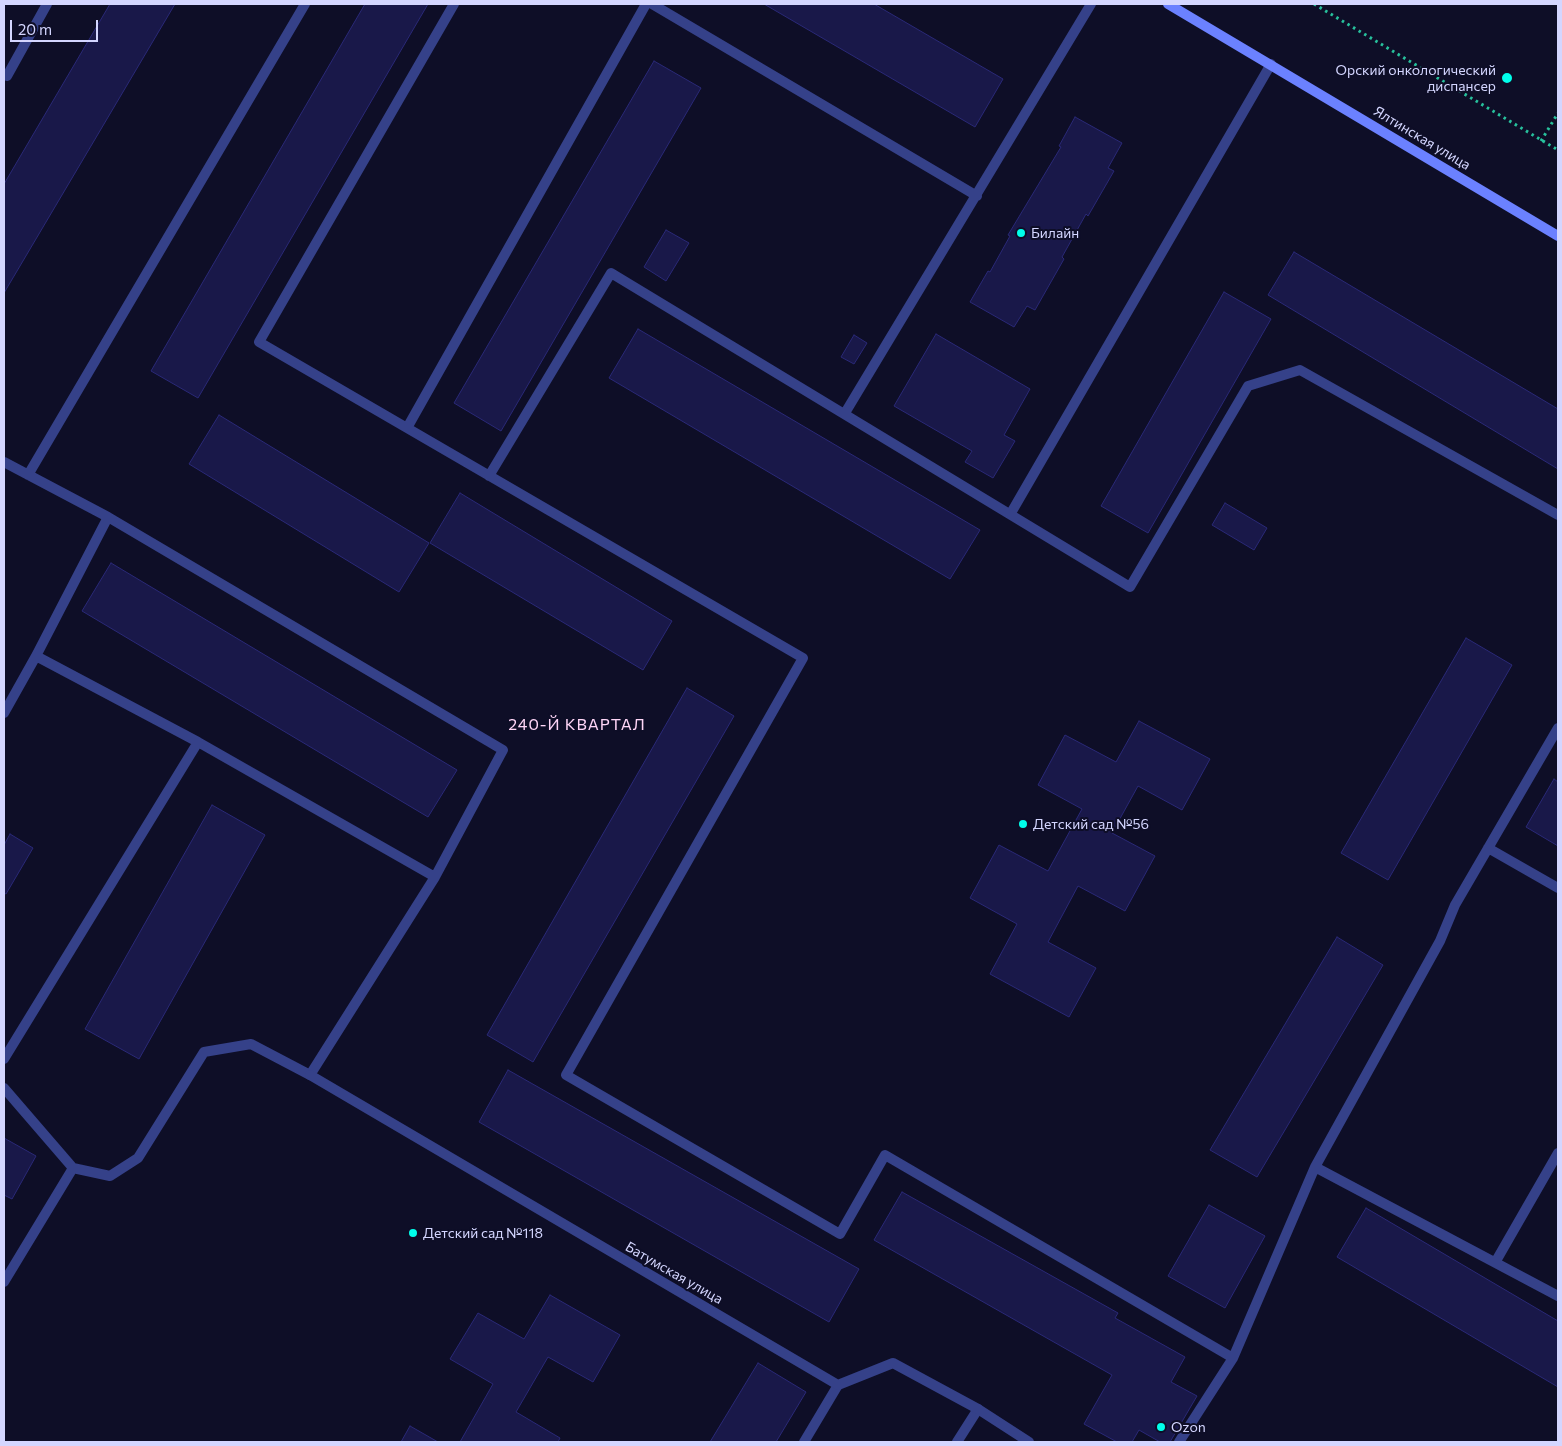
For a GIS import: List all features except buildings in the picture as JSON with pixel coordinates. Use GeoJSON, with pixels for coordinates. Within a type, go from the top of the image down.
{"type":"FeatureCollection","features":[{"type":"Feature","properties":{"kind":"main road","name":"Ялтинская улица"},"geometry":{"type":"LineString","coordinates":[[1168,4],[1558,236]]}},
{"type":"Feature","properties":{"kind":"street"},"geometry":{"type":"LineString","coordinates":[[5,78],[47,4]]}},
{"type":"Feature","properties":{"kind":"street"},"geometry":{"type":"LineString","coordinates":[[28,475],[305,4]]}},
{"type":"Feature","properties":{"kind":"street"},"geometry":{"type":"LineString","coordinates":[[454,4],[259,342],[803,658],[566,1076],[840,1234],[885,1155],[1233,1358]]}},
{"type":"Feature","properties":{"kind":"street"},"geometry":{"type":"LineString","coordinates":[[407,428],[646,4]]}},
{"type":"Feature","properties":{"kind":"street"},"geometry":{"type":"LineString","coordinates":[[652,4],[977,196]]}},
{"type":"Feature","properties":{"kind":"street"},"geometry":{"type":"LineString","coordinates":[[845,413],[1091,4]]}},
{"type":"Feature","properties":{"kind":"street"},"geometry":{"type":"LineString","coordinates":[[1011,513],[1271,64]]}},
{"type":"Feature","properties":{"kind":"street"},"geometry":{"type":"LineString","coordinates":[[489,476],[611,273],[1011,513],[1130,587],[1248,386],[1300,370],[1558,515]]}},
{"type":"Feature","properties":{"kind":"street"},"geometry":{"type":"LineString","coordinates":[[4,462],[108,517],[503,750],[435,876],[310,1075]]}},
{"type":"Feature","properties":{"kind":"street"},"geometry":{"type":"LineString","coordinates":[[4,713],[36,656],[108,517]]}},
{"type":"Feature","properties":{"kind":"street"},"geometry":{"type":"LineString","coordinates":[[36,656],[198,742],[435,876]]}},
{"type":"Feature","properties":{"kind":"street"},"geometry":{"type":"LineString","coordinates":[[1178,1442],[1233,1358],[1314,1167],[1440,941],[1455,905],[1558,728]]}},
{"type":"Feature","properties":{"kind":"street"},"geometry":{"type":"LineString","coordinates":[[4,1059],[198,742]]}},
{"type":"Feature","properties":{"kind":"street"},"geometry":{"type":"LineString","coordinates":[[1488,848],[1558,888]]}},
{"type":"Feature","properties":{"kind":"street","name":"Батумская улица"},"geometry":{"type":"LineString","coordinates":[[73,1168],[110,1176],[138,1158],[204,1052],[250,1044],[310,1075],[838,1385]]}},
{"type":"Feature","properties":{"kind":"street"},"geometry":{"type":"LineString","coordinates":[[4,1088],[73,1168],[4,1282]]}},
{"type":"Feature","properties":{"kind":"street"},"geometry":{"type":"LineString","coordinates":[[1496,1262],[1558,1154]]}},
{"type":"Feature","properties":{"kind":"street"},"geometry":{"type":"LineString","coordinates":[[1314,1167],[1558,1296]]}},
{"type":"Feature","properties":{"kind":"street"},"geometry":{"type":"LineString","coordinates":[[804,1442],[838,1385],[894,1363],[978,1408],[1029,1442]]}},
{"type":"Feature","properties":{"kind":"street"},"geometry":{"type":"LineString","coordinates":[[958,1442],[978,1408]]}},
{"type":"Feature","properties":{"kind":"path"},"geometry":{"type":"LineString","coordinates":[[1314,4],[1558,150]]}},
{"type":"Feature","properties":{"kind":"path"},"geometry":{"type":"LineString","coordinates":[[1541,140],[1558,113]]}},
{"type":"Feature","properties":{"kind":"place","name":"Орский онкологический диспансер"},"geometry":{"type":"Point","coordinates":[1507,78]}},
{"type":"Feature","properties":{"kind":"place","name":"Билайн"},"geometry":{"type":"Point","coordinates":[1021,233]}},
{"type":"Feature","properties":{"kind":"place","name":"Детский сад №56"},"geometry":{"type":"Point","coordinates":[1023,824]}},
{"type":"Feature","properties":{"kind":"place","name":"Детский сад №118"},"geometry":{"type":"Point","coordinates":[413,1233]}},
{"type":"Feature","properties":{"kind":"place","name":"Ozon"},"geometry":{"type":"Point","coordinates":[1161,1427]}},
{"type":"Feature","properties":{"kind":"district","name":"240-Й КВАРТАЛ"},"geometry":{"type":"Point","coordinates":[577,725]}}]}
